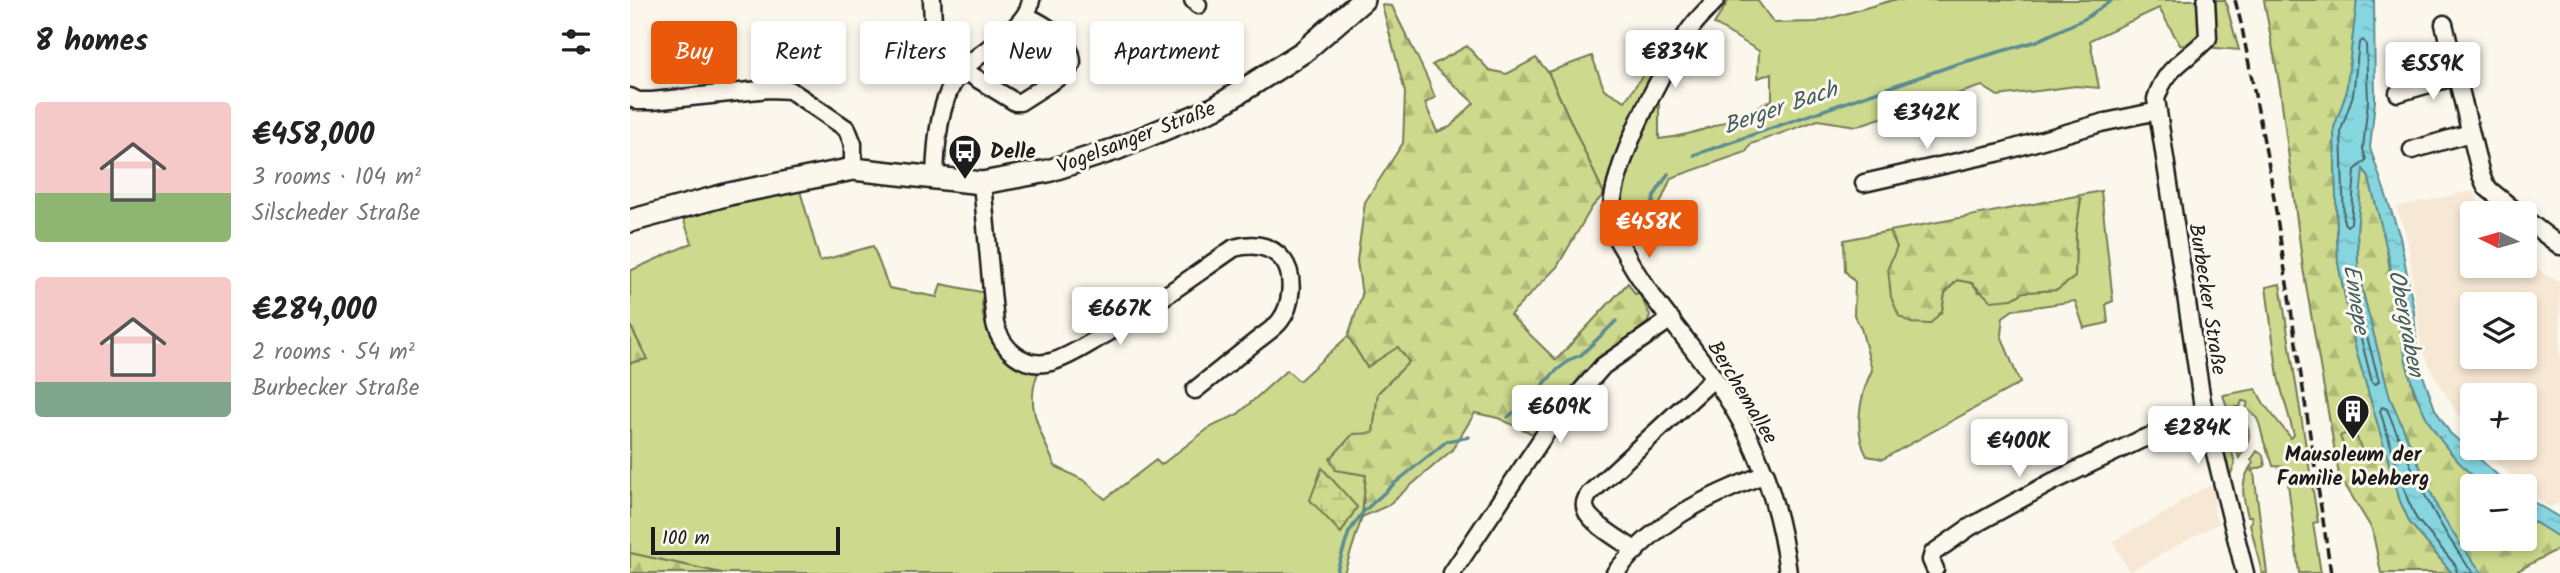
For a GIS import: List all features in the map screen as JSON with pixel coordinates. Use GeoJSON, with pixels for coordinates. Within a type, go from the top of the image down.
{"type":"FeatureCollection","features":[{"type":"Feature","properties":{"kind":"street"},"geometry":{"type":"LineString","coordinates":[[932,0],[933,21]]}},
{"type":"Feature","properties":{"kind":"street"},"geometry":{"type":"LineString","coordinates":[[970,64],[1026,16],[1031,0]]}},
{"type":"Feature","properties":{"kind":"street","name":"Vogelsanger Straße"},"geometry":{"type":"LineString","coordinates":[[630,221],[729,194],[853,169],[982,183],[1048,172],[1116,149],[1215,108],[1303,52],[1363,0]]}},
{"type":"Feature","properties":{"kind":"street","name":"Berchemallee"},"geometry":{"type":"LineString","coordinates":[[1716,0],[1689,30],[1655,88],[1619,169],[1611,205],[1612,230],[1634,271],[1714,378],[1747,431],[1766,474],[1777,510],[1788,573]]}},
{"type":"Feature","properties":{"kind":"street","name":"Burbecker Straße"},"geometry":{"type":"LineString","coordinates":[[2206,2],[2208,38],[2191,56],[2169,71],[2161,82],[2156,99],[2206,421],[2245,573]]}},
{"type":"Feature","properties":{"kind":"street"},"geometry":{"type":"LineString","coordinates":[[970,74],[1015,102],[1020,102],[1067,72],[1072,63],[1069,50],[1054,32],[1026,16]]}},
{"type":"Feature","properties":{"kind":"street"},"geometry":{"type":"LineString","coordinates":[[2444,24],[2486,187],[2503,201]]}},
{"type":"Feature","properties":{"kind":"street"},"geometry":{"type":"LineString","coordinates":[[2398,93],[2457,76]]}},
{"type":"Feature","properties":{"kind":"street"},"geometry":{"type":"LineString","coordinates":[[935,178],[943,110],[954,84]]}},
{"type":"Feature","properties":{"kind":"street"},"geometry":{"type":"LineString","coordinates":[[630,97],[638,101],[652,101],[769,89],[790,90],[848,128],[853,144],[853,169]]}},
{"type":"Feature","properties":{"kind":"street"},"geometry":{"type":"LineString","coordinates":[[1864,183],[2000,152],[2101,123],[2158,111]]}},
{"type":"Feature","properties":{"kind":"street"},"geometry":{"type":"LineString","coordinates":[[2412,150],[2470,133]]}},
{"type":"Feature","properties":{"kind":"street"},"geometry":{"type":"LineString","coordinates":[[982,183],[995,324],[999,339],[1014,356],[1025,361],[1050,362],[1083,348],[1136,316],[1234,248],[1260,245],[1274,251],[1285,262],[1290,276],[1289,304],[1280,321],[1195,390]]}},
{"type":"Feature","properties":{"kind":"street"},"geometry":{"type":"LineString","coordinates":[[2538,229],[2560,246]]}},
{"type":"Feature","properties":{"kind":"street"},"geometry":{"type":"LineString","coordinates":[[1452,573],[1549,428],[1603,366],[1671,319]]}},
{"type":"Feature","properties":{"kind":"street"},"geometry":{"type":"LineString","coordinates":[[1636,551],[1592,519],[1585,508],[1585,502],[1589,494],[1714,378]]}},
{"type":"Feature","properties":{"kind":"street"},"geometry":{"type":"LineString","coordinates":[[1935,569],[1931,560],[1933,553],[1970,527],[2052,482],[2140,440],[2206,421]]}},
{"type":"Feature","properties":{"kind":"street"},"geometry":{"type":"LineString","coordinates":[[1615,573],[1666,523],[1710,496],[1766,474]]}},
{"type":"Feature","properties":{"kind":"shaded area"},"geometry":{"type":"Polygon","coordinates":[[[2473,191],[2479,201],[2460,201],[2460,278],[2538,278],[2538,268],[2545,275],[2560,281],[2560,502],[2549,508],[2537,498],[2537,474],[2509,474],[2493,460],[2537,460],[2537,383],[2460,383],[2460,418],[2435,377],[2421,347],[2408,242],[2397,207],[2473,191]]]}},
{"type":"Feature","properties":{"kind":"shaded area"},"geometry":{"type":"Polygon","coordinates":[[[2210,485],[2215,494],[2214,514],[2219,523],[2129,572],[2113,541],[2178,506],[2177,503],[2210,485]]]}},
{"type":"Feature","properties":{"kind":"green space"},"geometry":{"type":"Polygon","coordinates":[[[1729,0],[1757,0],[1774,23],[1817,22],[1893,0],[2225,0],[2239,50],[2180,45],[2159,8],[2090,40],[2099,88],[2076,86],[1998,96],[1982,86],[1856,126],[1818,120],[1751,144],[1746,152],[1671,178],[1651,225],[1632,234],[1604,194],[1548,72],[1592,56],[1604,89],[1625,101],[1652,62],[1677,67],[1659,100],[1659,139],[1689,134],[1731,119],[1772,100],[1772,73],[1758,78],[1759,51],[1714,24],[1729,0]]]}},
{"type":"Feature","properties":{"kind":"green space"},"geometry":{"type":"Polygon","coordinates":[[[2264,0],[2357,0],[2346,94],[2334,128],[2338,263],[2356,350],[2400,501],[2410,523],[2452,573],[2381,573],[2372,529],[2339,475],[2303,268],[2280,88],[2264,0]]]}},
{"type":"Feature","properties":{"kind":"green space"},"geometry":{"type":"Polygon","coordinates":[[[1382,5],[1392,6],[1426,74],[1435,98],[1425,103],[1437,132],[1450,127],[1474,103],[1432,65],[1467,46],[1489,70],[1507,74],[1536,58],[1548,72],[1604,194],[1592,207],[1557,267],[1510,315],[1556,360],[1628,283],[1635,294],[1639,293],[1650,315],[1648,322],[1596,361],[1535,435],[1498,418],[1475,413],[1452,450],[1387,506],[1362,517],[1366,475],[1336,470],[1330,459],[1353,434],[1373,433],[1378,393],[1409,362],[1398,347],[1367,367],[1348,336],[1362,295],[1357,261],[1365,202],[1403,143],[1405,92],[1382,5]]]}},
{"type":"Feature","properties":{"kind":"green space"},"geometry":{"type":"Polygon","coordinates":[[[2362,168],[2368,175],[2385,239],[2401,336],[2414,393],[2472,474],[2460,474],[2460,544],[2438,509],[2390,398],[2362,289],[2357,230],[2362,168]]]}},
{"type":"Feature","properties":{"kind":"green space"},"geometry":{"type":"Polygon","coordinates":[[[799,187],[820,261],[873,246],[889,288],[937,297],[941,284],[986,293],[982,298],[983,316],[988,332],[1041,366],[1033,392],[1033,405],[1039,428],[1055,466],[1085,481],[1105,499],[1156,460],[1161,465],[1209,428],[1238,414],[1287,370],[1299,381],[1348,336],[1367,367],[1398,346],[1409,362],[1378,393],[1373,433],[1336,470],[1366,475],[1362,517],[1344,573],[721,573],[630,553],[630,363],[647,359],[630,325],[630,271],[692,243],[680,210],[799,187]]]}},
{"type":"Feature","properties":{"kind":"green space"},"geometry":{"type":"Polygon","coordinates":[[[2101,191],[2113,301],[2106,304],[2108,323],[2084,328],[2075,301],[2013,310],[2003,317],[2001,335],[2020,383],[1883,459],[1867,456],[1859,424],[1861,402],[1872,370],[1861,328],[1854,315],[1855,282],[1845,271],[1844,240],[1890,231],[1897,247],[1942,311],[1945,293],[1957,280],[1972,283],[1979,292],[2012,299],[2024,292],[2057,290],[2075,277],[2076,231],[2081,199],[2076,196],[2101,191]]]}},
{"type":"Feature","properties":{"kind":"green space"},"geometry":{"type":"Polygon","coordinates":[[[2076,196],[2081,199],[2076,231],[2075,277],[2057,290],[2024,292],[2012,299],[1991,301],[1972,283],[1957,280],[1945,293],[1942,311],[1930,324],[1911,323],[1899,316],[1891,297],[1888,268],[1897,247],[1890,231],[2076,196]]]}},
{"type":"Feature","properties":{"kind":"green space"},"geometry":{"type":"Polygon","coordinates":[[[2280,284],[2318,522],[2313,523],[2321,573],[2299,573],[2286,467],[2273,466],[2258,421],[2246,409],[2248,402],[2242,401],[2240,407],[2227,407],[2223,395],[2256,389],[2264,404],[2291,438],[2294,435],[2278,377],[2266,287],[2280,284]]]}},
{"type":"Feature","properties":{"kind":"green space"},"geometry":{"type":"Polygon","coordinates":[[[630,325],[647,359],[630,363],[630,325]]]}},
{"type":"Feature","properties":{"kind":"green space"},"geometry":{"type":"Polygon","coordinates":[[[2229,418],[2244,421],[2249,431],[2247,444],[2239,458],[2229,418]]]}},
{"type":"Feature","properties":{"kind":"green space"},"geometry":{"type":"Polygon","coordinates":[[[2224,420],[2235,464],[2229,478],[2216,429],[2224,420]]]}},
{"type":"Feature","properties":{"kind":"green space"},"geometry":{"type":"Polygon","coordinates":[[[2354,430],[2364,456],[2349,461],[2340,436],[2354,430]]]}},
{"type":"Feature","properties":{"kind":"green space"},"geometry":{"type":"Polygon","coordinates":[[[2257,451],[2263,455],[2265,466],[2254,470],[2250,467],[2253,463],[2251,460],[2257,451]]]}},
{"type":"Feature","properties":{"kind":"green space"},"geometry":{"type":"Polygon","coordinates":[[[1322,468],[1357,507],[1341,533],[1310,500],[1322,468]]]}},
{"type":"Feature","properties":{"kind":"green space"},"geometry":{"type":"Polygon","coordinates":[[[2249,469],[2254,473],[2267,573],[2262,573],[2250,524],[2251,516],[2248,516],[2244,498],[2244,481],[2249,469]]]}},
{"type":"Feature","properties":{"kind":"green space"},"geometry":{"type":"Polygon","coordinates":[[[2537,524],[2560,538],[2560,548],[2514,573],[2482,573],[2466,551],[2537,551],[2537,524]]]}},
{"type":"Feature","properties":{"kind":"green space"},"geometry":{"type":"Polygon","coordinates":[[[630,553],[721,573],[630,573],[630,553]]]}},
{"type":"Feature","properties":{"kind":"water"},"geometry":{"type":"Polygon","coordinates":[[[2357,0],[2374,0],[2375,101],[2370,148],[2400,237],[2422,373],[2435,409],[2450,433],[2460,442],[2460,460],[2481,460],[2496,474],[2471,474],[2456,459],[2424,414],[2408,367],[2388,253],[2368,175],[2363,169],[2357,230],[2362,289],[2390,398],[2438,509],[2460,544],[2460,551],[2466,551],[2482,573],[2452,573],[2410,523],[2400,501],[2356,350],[2338,263],[2334,128],[2346,94],[2357,0]]]}},
{"type":"Feature","properties":{"kind":"water"},"geometry":{"type":"Polygon","coordinates":[[[2537,504],[2560,518],[2560,538],[2537,524],[2537,504]]]}},
{"type":"Feature","properties":{"kind":"waterway","name":"Berger Bach"},"geometry":{"type":"LineString","coordinates":[[1694,155],[1954,65],[2037,41],[2086,18],[2112,0]]}},
{"type":"Feature","properties":{"kind":"waterway","name":"Berger Bach"},"geometry":{"type":"LineString","coordinates":[[1650,219],[1654,196],[1668,174]]}},
{"type":"Feature","properties":{"kind":"waterway","name":"Berger Bach"},"geometry":{"type":"LineString","coordinates":[[1508,417],[1528,401],[1556,371],[1581,355],[1616,321]]}},
{"type":"Feature","properties":{"kind":"waterway","name":"Berger Bach"},"geometry":{"type":"LineString","coordinates":[[1336,573],[1349,532],[1363,512],[1447,441],[1469,437]]}},
{"type":"Feature","properties":{"kind":"railway"},"geometry":{"type":"LineString","coordinates":[[2235,0],[2270,172],[2331,573]]}},
{"type":"Feature","properties":{"kind":"place","name":"Delle"},"geometry":{"type":"Point","coordinates":[965,181]}},
{"type":"Feature","properties":{"kind":"place","name":"Mausoleum der Familie Wehberg"},"geometry":{"type":"Point","coordinates":[2353,441]}},
{"type":"Feature","properties":{"kind":"water label","name":"Ennepe"},"geometry":{"type":"Point","coordinates":[2357,299]}},
{"type":"Feature","properties":{"kind":"water label","name":"Obergraben"},"geometry":{"type":"Point","coordinates":[2407,323]}}]}
